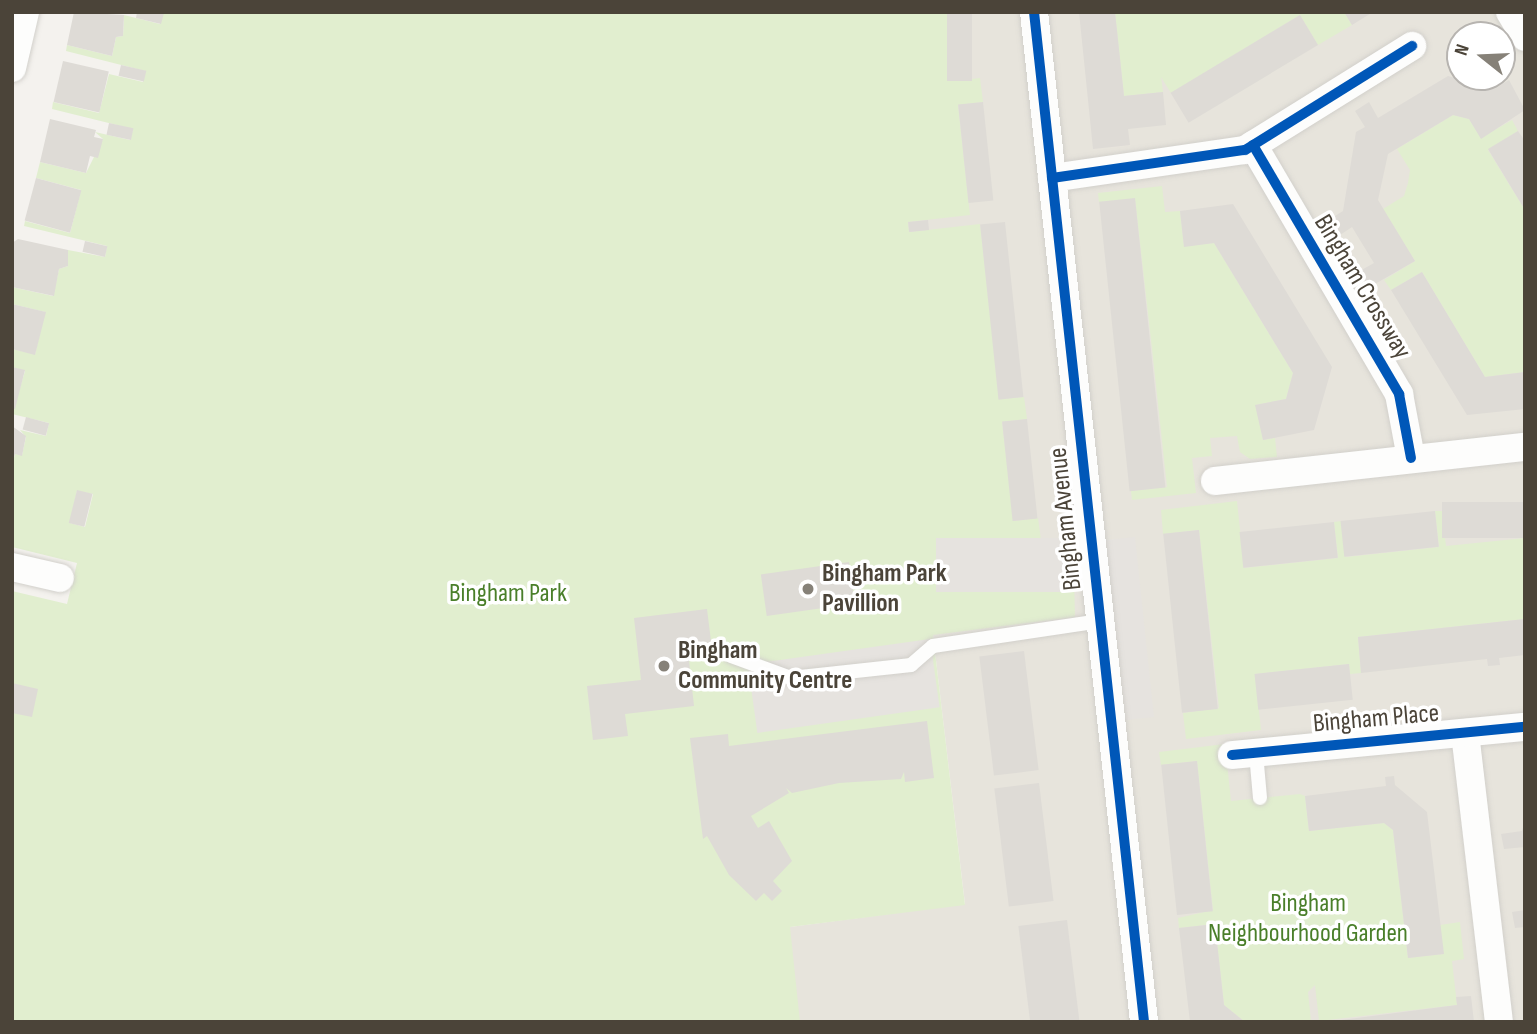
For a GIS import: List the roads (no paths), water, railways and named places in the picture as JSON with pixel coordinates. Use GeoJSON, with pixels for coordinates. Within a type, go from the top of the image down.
{"type":"FeatureCollection","features":[{"type":"Feature","properties":{"kind":"street"},"geometry":{"type":"LineString","coordinates":[[12,68],[25,12]]}},
{"type":"Feature","properties":{"kind":"street","name":"Bingham Avenue"},"geometry":{"type":"LineString","coordinates":[[1034,12],[1144,1022]]}},
{"type":"Feature","properties":{"kind":"street"},"geometry":{"type":"LineString","coordinates":[[1510,12],[1525,37]]}},
{"type":"Feature","properties":{"kind":"street"},"geometry":{"type":"LineString","coordinates":[[1052,178],[1253,145],[1412,46]]}},
{"type":"Feature","properties":{"kind":"street","name":"Bingham Crossway"},"geometry":{"type":"LineString","coordinates":[[1253,145],[1399,394],[1411,458]]}},
{"type":"Feature","properties":{"kind":"street"},"geometry":{"type":"LineString","coordinates":[[1215,481],[1525,447]]}},
{"type":"Feature","properties":{"kind":"street"},"geometry":{"type":"LineString","coordinates":[[12,566],[60,578]]}},
{"type":"Feature","properties":{"kind":"street","name":"Bingham Place"},"geometry":{"type":"LineString","coordinates":[[1244,754],[1525,727]]}},
{"type":"Feature","properties":{"kind":"street","name":"Bingham Place"},"geometry":{"type":"LineString","coordinates":[[1465,733],[1499,1022]]}},
{"type":"Feature","properties":{"kind":"lane"},"geometry":{"type":"LineString","coordinates":[[731,656],[791,678],[911,665],[933,646],[1100,621]]}},
{"type":"Feature","properties":{"kind":"lane"},"geometry":{"type":"LineString","coordinates":[[1244,754],[1261,798]]}},
{"type":"Feature","properties":{"kind":"place","name":"Bingham Park Pavillion"},"geometry":{"type":"Point","coordinates":[808,589]}},
{"type":"Feature","properties":{"kind":"place","name":"Bingham Community Centre"},"geometry":{"type":"Point","coordinates":[664,666]}},
{"type":"Feature","properties":{"kind":"park label","name":"Bingham Park"},"geometry":{"type":"Point","coordinates":[508,594]}},
{"type":"Feature","properties":{"kind":"park label","name":"Bingham Neighbourhood Garden"},"geometry":{"type":"Point","coordinates":[1308,919]}}]}
